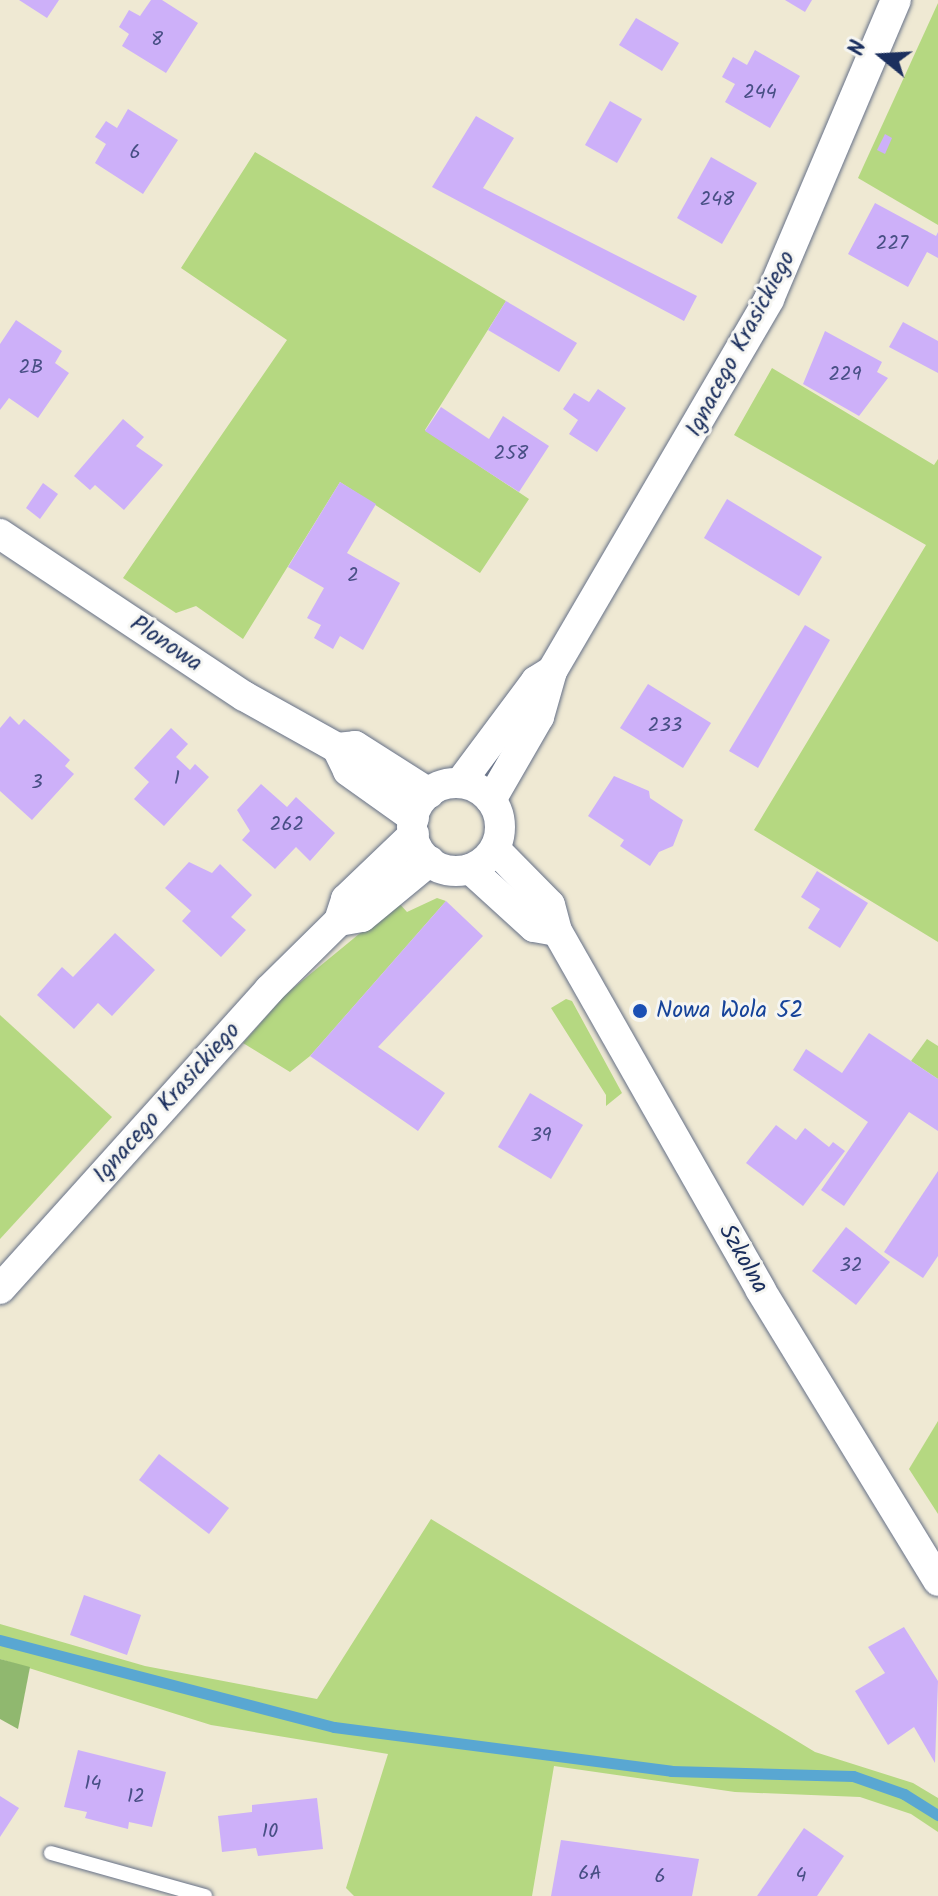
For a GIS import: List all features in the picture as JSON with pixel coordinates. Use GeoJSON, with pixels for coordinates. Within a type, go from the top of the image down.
{"type":"FeatureCollection","features":[{"type":"Feature","properties":{"kind":"street","name":"Ignacego Krasickiego"},"geometry":{"type":"LineString","coordinates":[[491,800],[539,717],[552,671],[769,299],[896,0]]}},
{"type":"Feature","properties":{"kind":"street","name":"Plonowa"},"geometry":{"type":"LineString","coordinates":[[0,534],[244,696],[337,748],[355,746],[419,815]]}},
{"type":"Feature","properties":{"kind":"street","name":"Ignacego Krasickiego"},"geometry":{"type":"LineString","coordinates":[[460,783],[536,681],[552,671]]}},
{"type":"Feature","properties":{"kind":"street"},"geometry":{"type":"LineString","coordinates":[[460,783],[491,800],[500,820],[495,849],[470,869],[453,871],[430,861],[419,815],[460,783]]}},
{"type":"Feature","properties":{"kind":"street","name":"Ignacego Krasickiego"},"geometry":{"type":"LineString","coordinates":[[0,1289],[269,990],[339,921],[346,899],[419,815]]}},
{"type":"Feature","properties":{"kind":"street","name":"Szkolna"},"geometry":{"type":"LineString","coordinates":[[495,849],[550,905],[557,931],[760,1289],[938,1581]]}},
{"type":"Feature","properties":{"kind":"street","name":"Ignacego Krasickiego"},"geometry":{"type":"LineString","coordinates":[[339,921],[362,917],[430,861]]}},
{"type":"Feature","properties":{"kind":"street"},"geometry":{"type":"LineString","coordinates":[[470,869],[534,927],[557,931]]}},
{"type":"Feature","properties":{"kind":"lane"},"geometry":{"type":"LineString","coordinates":[[51,1853],[205,1896]]}},
{"type":"Feature","properties":{"kind":"green space"},"geometry":{"type":"Polygon","coordinates":[[[938,3],[938,225],[858,178],[938,3]]]}},
{"type":"Feature","properties":{"kind":"green space"},"geometry":{"type":"Polygon","coordinates":[[[255,152],[506,301],[425,430],[529,499],[480,573],[340,482],[243,639],[196,606],[176,613],[123,578],[287,340],[181,268],[255,152]]]}},
{"type":"Feature","properties":{"kind":"green space"},"geometry":{"type":"Polygon","coordinates":[[[772,368],[934,465],[938,459],[938,942],[754,830],[926,545],[734,435],[772,368]]]}},
{"type":"Feature","properties":{"kind":"green space"},"geometry":{"type":"Polygon","coordinates":[[[437,898],[446,901],[310,1056],[290,1072],[243,1043],[286,994],[398,902],[407,912],[437,898]]]}},
{"type":"Feature","properties":{"kind":"green space"},"geometry":{"type":"Polygon","coordinates":[[[566,999],[572,1001],[622,1093],[606,1106],[606,1095],[551,1008],[566,999]]]}},
{"type":"Feature","properties":{"kind":"green space"},"geometry":{"type":"Polygon","coordinates":[[[0,1015],[112,1117],[0,1239],[0,1015]]]}},
{"type":"Feature","properties":{"kind":"green space"},"geometry":{"type":"Polygon","coordinates":[[[927,1039],[938,1046],[938,1079],[911,1061],[927,1039]]]}},
{"type":"Feature","properties":{"kind":"green space"},"geometry":{"type":"Polygon","coordinates":[[[938,1421],[938,1514],[909,1469],[938,1421]]]}},
{"type":"Feature","properties":{"kind":"green space"},"geometry":{"type":"Polygon","coordinates":[[[431,1519],[815,1752],[913,1783],[938,1798],[938,1832],[911,1814],[860,1797],[735,1792],[554,1766],[532,1896],[354,1896],[346,1888],[388,1754],[211,1725],[0,1659],[0,1624],[145,1666],[317,1699],[431,1519]]]}},
{"type":"Feature","properties":{"kind":"green space"},"geometry":{"type":"Polygon","coordinates":[[[0,1659],[30,1667],[18,1729],[0,1719],[0,1659]]]}},
{"type":"Feature","properties":{"kind":"building"},"geometry":{"type":"Polygon","coordinates":[[[19,0],[59,0],[47,18],[19,0]]]}},
{"type":"Feature","properties":{"kind":"building"},"geometry":{"type":"Polygon","coordinates":[[[151,0],[162,0],[198,23],[166,73],[122,46],[129,34],[119,27],[129,10],[140,16],[151,0]]]}},
{"type":"Feature","properties":{"kind":"building"},"geometry":{"type":"Polygon","coordinates":[[[785,0],[812,0],[805,12],[785,0]]]}},
{"type":"Feature","properties":{"kind":"building"},"geometry":{"type":"Polygon","coordinates":[[[636,18],[679,43],[662,71],[619,45],[636,18]]]}},
{"type":"Feature","properties":{"kind":"building"},"geometry":{"type":"Polygon","coordinates":[[[755,50],[800,76],[770,128],[725,102],[735,84],[722,77],[733,57],[747,65],[755,50]]]}},
{"type":"Feature","properties":{"kind":"building"},"geometry":{"type":"Polygon","coordinates":[[[610,101],[642,119],[617,163],[585,145],[610,101]]]}},
{"type":"Feature","properties":{"kind":"building"},"geometry":{"type":"Polygon","coordinates":[[[128,109],[178,140],[143,194],[95,163],[106,144],[95,137],[106,121],[117,128],[128,109]]]}},
{"type":"Feature","properties":{"kind":"building"},"geometry":{"type":"Polygon","coordinates":[[[476,116],[514,138],[483,188],[697,296],[684,321],[432,187],[476,116]]]}},
{"type":"Feature","properties":{"kind":"building"},"geometry":{"type":"Polygon","coordinates":[[[885,134],[892,138],[885,154],[877,150],[885,134]]]}},
{"type":"Feature","properties":{"kind":"building"},"geometry":{"type":"Polygon","coordinates":[[[711,157],[757,183],[722,244],[677,218],[711,157]]]}},
{"type":"Feature","properties":{"kind":"building"},"geometry":{"type":"Polygon","coordinates":[[[875,203],[936,236],[938,232],[938,258],[927,252],[908,287],[848,254],[875,203]]]}},
{"type":"Feature","properties":{"kind":"building"},"geometry":{"type":"Polygon","coordinates":[[[506,301],[577,343],[559,372],[488,330],[506,301]]]}},
{"type":"Feature","properties":{"kind":"building"},"geometry":{"type":"Polygon","coordinates":[[[16,320],[62,351],[55,363],[69,373],[38,418],[9,398],[0,410],[0,344],[16,320]]]}},
{"type":"Feature","properties":{"kind":"building"},"geometry":{"type":"Polygon","coordinates":[[[903,322],[938,341],[938,373],[889,347],[903,322]]]}},
{"type":"Feature","properties":{"kind":"building"},"geometry":{"type":"Polygon","coordinates":[[[825,331],[882,362],[877,372],[888,378],[859,416],[803,384],[825,331]]]}},
{"type":"Feature","properties":{"kind":"building"},"geometry":{"type":"Polygon","coordinates":[[[598,389],[626,408],[597,452],[569,434],[578,420],[563,409],[574,393],[589,402],[598,389]]]}},
{"type":"Feature","properties":{"kind":"building"},"geometry":{"type":"Polygon","coordinates":[[[441,407],[489,439],[503,416],[549,446],[519,492],[425,431],[441,407]]]}},
{"type":"Feature","properties":{"kind":"building"},"geometry":{"type":"Polygon","coordinates":[[[123,419],[144,437],[136,446],[163,465],[124,510],[95,485],[90,490],[74,476],[123,419]]]}},
{"type":"Feature","properties":{"kind":"building"},"geometry":{"type":"Polygon","coordinates":[[[340,482],[376,504],[347,553],[400,583],[363,650],[340,636],[333,649],[314,638],[321,625],[307,618],[324,588],[288,567],[340,482]]]}},
{"type":"Feature","properties":{"kind":"building"},"geometry":{"type":"Polygon","coordinates":[[[43,483],[58,494],[40,519],[26,508],[43,483]]]}},
{"type":"Feature","properties":{"kind":"building"},"geometry":{"type":"Polygon","coordinates":[[[727,499],[822,557],[799,596],[704,538],[727,499]]]}},
{"type":"Feature","properties":{"kind":"building"},"geometry":{"type":"Polygon","coordinates":[[[805,625],[830,640],[758,768],[729,751],[805,625]]]}},
{"type":"Feature","properties":{"kind":"building"},"geometry":{"type":"Polygon","coordinates":[[[648,684],[711,723],[683,768],[620,728],[648,684]]]}},
{"type":"Feature","properties":{"kind":"building"},"geometry":{"type":"Polygon","coordinates":[[[10,716],[19,725],[24,719],[48,740],[70,760],[65,766],[74,774],[32,820],[0,791],[0,728],[10,716]]]}},
{"type":"Feature","properties":{"kind":"building"},"geometry":{"type":"Polygon","coordinates":[[[171,728],[188,744],[176,757],[190,770],[195,764],[209,777],[164,826],[134,799],[149,782],[134,768],[171,728]]]}},
{"type":"Feature","properties":{"kind":"building"},"geometry":{"type":"Polygon","coordinates":[[[614,776],[649,791],[650,798],[683,820],[673,846],[659,852],[650,866],[620,846],[624,840],[588,816],[614,776]]]}},
{"type":"Feature","properties":{"kind":"building"},"geometry":{"type":"Polygon","coordinates":[[[261,784],[287,807],[296,797],[335,833],[310,861],[296,847],[275,869],[242,840],[250,831],[237,810],[261,784]]]}},
{"type":"Feature","properties":{"kind":"building"},"geometry":{"type":"Polygon","coordinates":[[[189,862],[212,873],[220,864],[252,895],[231,917],[246,930],[221,957],[182,921],[191,911],[165,888],[189,862]]]}},
{"type":"Feature","properties":{"kind":"building"},"geometry":{"type":"Polygon","coordinates":[[[817,871],[868,903],[840,948],[808,928],[820,909],[801,897],[817,871]]]}},
{"type":"Feature","properties":{"kind":"building"},"geometry":{"type":"Polygon","coordinates":[[[446,901],[483,936],[378,1047],[445,1093],[418,1131],[310,1056],[446,901]]]}},
{"type":"Feature","properties":{"kind":"building"},"geometry":{"type":"Polygon","coordinates":[[[115,933],[155,970],[112,1016],[98,1003],[74,1029],[37,995],[62,967],[73,977],[115,933]]]}},
{"type":"Feature","properties":{"kind":"building"},"geometry":{"type":"Polygon","coordinates":[[[869,1033],[938,1079],[938,1131],[909,1112],[844,1206],[821,1190],[868,1122],[793,1070],[806,1049],[842,1073],[869,1033]]]}},
{"type":"Feature","properties":{"kind":"building"},"geometry":{"type":"Polygon","coordinates":[[[530,1093],[583,1125],[551,1179],[498,1147],[530,1093]]]}},
{"type":"Feature","properties":{"kind":"building"},"geometry":{"type":"Polygon","coordinates":[[[776,1125],[796,1140],[805,1128],[829,1147],[833,1142],[845,1151],[803,1206],[746,1163],[776,1125]]]}},
{"type":"Feature","properties":{"kind":"building"},"geometry":{"type":"Polygon","coordinates":[[[938,1171],[938,1256],[923,1278],[884,1252],[938,1171]]]}},
{"type":"Feature","properties":{"kind":"building"},"geometry":{"type":"Polygon","coordinates":[[[846,1227],[890,1262],[856,1305],[812,1271],[846,1227]]]}},
{"type":"Feature","properties":{"kind":"building"},"geometry":{"type":"Polygon","coordinates":[[[159,1454],[229,1508],[209,1534],[139,1480],[159,1454]]]}},
{"type":"Feature","properties":{"kind":"building"},"geometry":{"type":"Polygon","coordinates":[[[84,1595],[141,1615],[127,1655],[70,1635],[84,1595]]]}},
{"type":"Feature","properties":{"kind":"building"},"geometry":{"type":"Polygon","coordinates":[[[904,1627],[938,1681],[935,1763],[914,1727],[888,1745],[855,1691],[885,1673],[868,1647],[904,1627]]]}},
{"type":"Feature","properties":{"kind":"building"},"geometry":{"type":"Polygon","coordinates":[[[78,1750],[166,1772],[152,1827],[129,1822],[128,1829],[85,1818],[87,1812],[64,1807],[78,1750]]]}},
{"type":"Feature","properties":{"kind":"building"},"geometry":{"type":"Polygon","coordinates":[[[0,1796],[19,1808],[0,1837],[0,1796]]]}},
{"type":"Feature","properties":{"kind":"building"},"geometry":{"type":"Polygon","coordinates":[[[317,1798],[323,1849],[258,1856],[256,1848],[222,1852],[218,1816],[252,1812],[252,1805],[317,1798]]]}},
{"type":"Feature","properties":{"kind":"building"},"geometry":{"type":"Polygon","coordinates":[[[804,1828],[844,1856],[817,1896],[757,1896],[804,1828]]]}},
{"type":"Feature","properties":{"kind":"building"},"geometry":{"type":"Polygon","coordinates":[[[561,1840],[699,1859],[692,1896],[551,1896],[561,1840]]]}},
{"type":"Feature","properties":{"kind":"waterway"},"geometry":{"type":"LineString","coordinates":[[0,1640],[334,1727],[671,1771],[853,1776],[904,1794],[938,1815]]}},
{"type":"Feature","properties":{"kind":"place","name":"Nowa Wola 52"},"geometry":{"type":"Point","coordinates":[640,1011]}}]}
